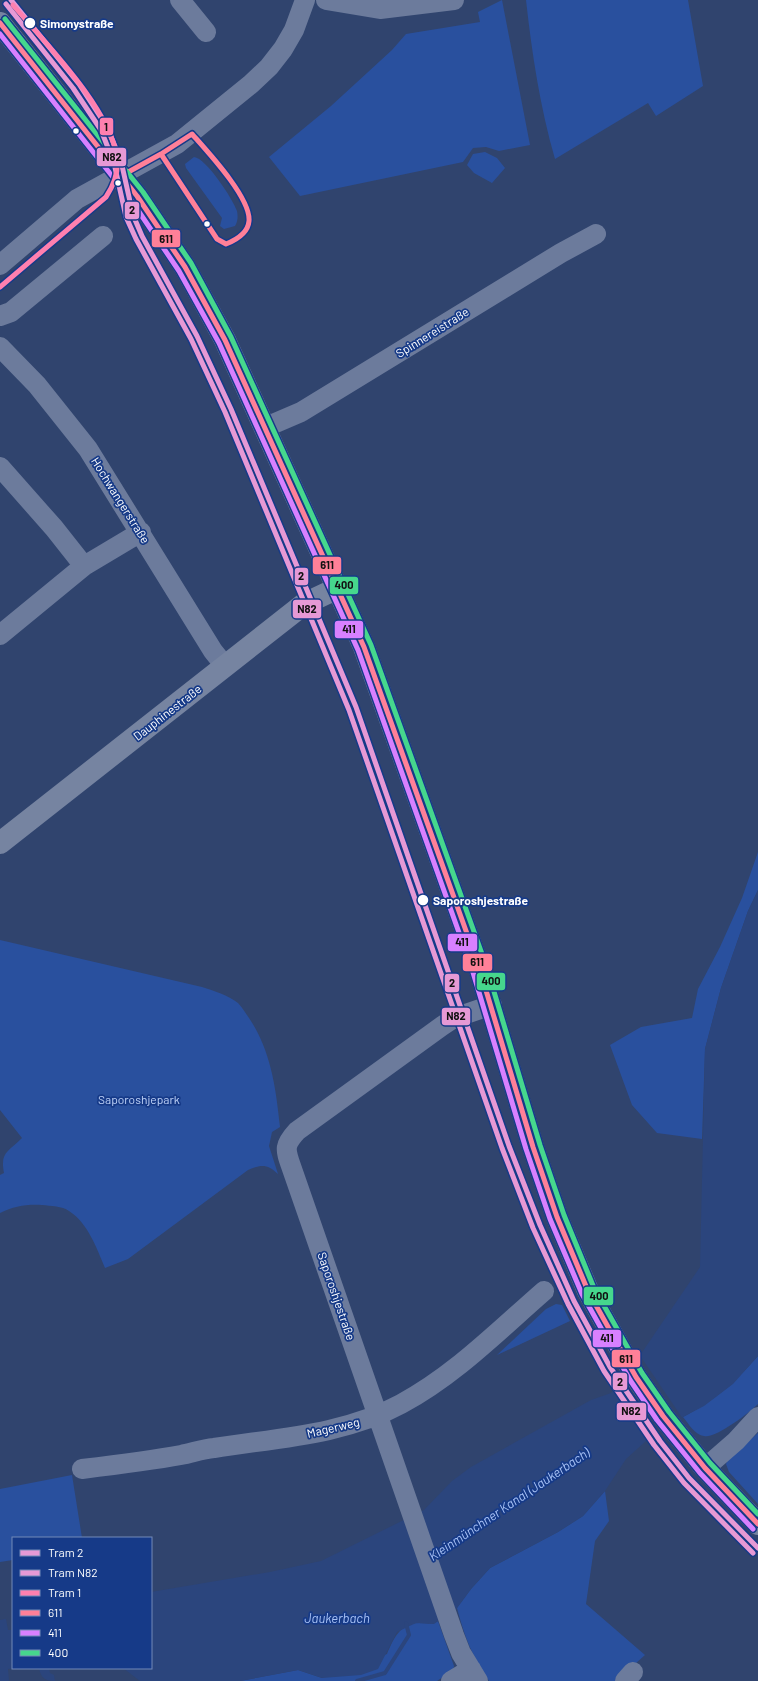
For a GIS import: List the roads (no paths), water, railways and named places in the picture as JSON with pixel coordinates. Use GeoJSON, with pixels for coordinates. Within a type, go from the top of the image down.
{"type":"FeatureCollection","features":[{"type":"Feature","properties":{"kind":"main road"},"geometry":{"type":"LineString","coordinates":[[0,23],[121,176],[172,246],[200,292],[225,340],[353,620],[383,699],[492,1005],[533,1147],[557,1217],[588,1291],[623,1355],[648,1396],[674,1431],[705,1468],[758,1524]]}},
{"type":"Feature","properties":{"kind":"main road","name":"Dauphinestraße"},"geometry":{"type":"LineString","coordinates":[[2,838],[304,604],[338,588]]}},
{"type":"Feature","properties":{"kind":"street"},"geometry":{"type":"LineString","coordinates":[[180,0],[206,32]]}},
{"type":"Feature","properties":{"kind":"street"},"geometry":{"type":"LineString","coordinates":[[0,265],[77,199],[177,144],[256,80],[269,67],[283,49],[294,30],[305,0]]}},
{"type":"Feature","properties":{"kind":"street"},"geometry":{"type":"LineString","coordinates":[[326,0],[380,9],[448,0]]}},
{"type":"Feature","properties":{"kind":"street","name":"Spinnereistraße"},"geometry":{"type":"LineString","coordinates":[[266,428],[301,412],[561,253],[596,234]]}},
{"type":"Feature","properties":{"kind":"street"},"geometry":{"type":"LineString","coordinates":[[0,316],[11,312],[103,236]]}},
{"type":"Feature","properties":{"kind":"street","name":"Hochwangerstraße"},"geometry":{"type":"LineString","coordinates":[[0,346],[37,385],[68,422],[103,471],[213,651],[225,666]]}},
{"type":"Feature","properties":{"kind":"street"},"geometry":{"type":"LineString","coordinates":[[0,467],[54,528],[84,566]]}},
{"type":"Feature","properties":{"kind":"street"},"geometry":{"type":"LineString","coordinates":[[0,634],[84,566],[141,532]]}},
{"type":"Feature","properties":{"kind":"street","name":"Saporoshjestraße"},"geometry":{"type":"LineString","coordinates":[[474,1675],[461,1653],[454,1635],[291,1166],[286,1145],[288,1140],[297,1131],[442,1026],[454,1018],[492,1005]]}},
{"type":"Feature","properties":{"kind":"street","name":"Magerweg"},"geometry":{"type":"LineString","coordinates":[[82,1469],[183,1455],[204,1449],[317,1432],[346,1426],[378,1415],[433,1386],[466,1360],[544,1291]]}},
{"type":"Feature","properties":{"kind":"street"},"geometry":{"type":"LineString","coordinates":[[705,1468],[736,1441],[758,1417]]}},
{"type":"Feature","properties":{"kind":"street"},"geometry":{"type":"LineString","coordinates":[[451,1681],[474,1675]]}},
{"type":"Feature","properties":{"kind":"water","name":"Jaukerbach"},"geometry":{"type":"Polygon","coordinates":[[[758,890],[758,1356],[733,1384],[704,1406],[683,1417],[646,1441],[626,1459],[605,1491],[583,1516],[558,1532],[490,1568],[471,1589],[457,1608],[434,1624],[416,1623],[397,1632],[378,1669],[361,1675],[322,1678],[298,1670],[240,1681],[140,1681],[124,1669],[152,1669],[152,1592],[270,1572],[321,1561],[424,1510],[452,1481],[471,1467],[591,1400],[611,1393],[626,1376],[700,1267],[705,1049],[721,988],[748,911],[758,890]]]}},
{"type":"Feature","properties":{"kind":"water"},"geometry":{"type":"Polygon","coordinates":[[[6,1619],[8,1630],[12,1630],[12,1669],[8,1669],[9,1681],[0,1681],[0,1620],[6,1619]]]}},
{"type":"Feature","properties":{"kind":"water"},"geometry":{"type":"Polygon","coordinates":[[[39,1669],[49,1669],[50,1673],[54,1675],[55,1681],[44,1678],[39,1669]]]}},
{"type":"Feature","properties":{"kind":"waterway"},"geometry":{"type":"LineString","coordinates":[[357,1681],[385,1673],[409,1635],[406,1623]]}},
{"type":"Feature","properties":{"kind":"tram line","name":"2"},"geometry":{"type":"LineString","coordinates":[[11,0],[79,84],[107,127],[121,161],[133,215],[142,236],[197,336],[231,409],[356,707],[509,1146],[540,1225],[574,1301],[610,1367],[660,1441],[689,1478],[758,1548]]}},
{"type":"Feature","properties":{"kind":"tram line","name":"N82"},"geometry":{"type":"LineString","coordinates":[[6,4],[73,88],[101,130],[114,163],[126,217],[136,239],[191,339],[225,412],[349,710],[502,1148],[533,1228],[568,1304],[604,1371],[654,1445],[684,1483],[753,1553]]}},
{"type":"Feature","properties":{"kind":"tram line","name":"1"},"geometry":{"type":"LineString","coordinates":[[0,287],[106,197],[114,183],[117,173],[117,157],[112,138],[102,118],[74,76],[13,5]]}},
{"type":"Feature","properties":{"kind":"place","name":"Simonystraße"},"geometry":{"type":"Point","coordinates":[30,23]}},
{"type":"Feature","properties":{"kind":"place","name":"Saporoshjestraße"},"geometry":{"type":"Point","coordinates":[423,900]}},
{"type":"Feature","properties":{"kind":"park label","name":"Saporoshjepark"},"geometry":{"type":"Point","coordinates":[139,1099]}},
{"type":"Feature","properties":{"kind":"water label","name":"Kleinmünchner Kanal (Jaukerbach)"},"geometry":{"type":"Point","coordinates":[509,1504]}}]}
